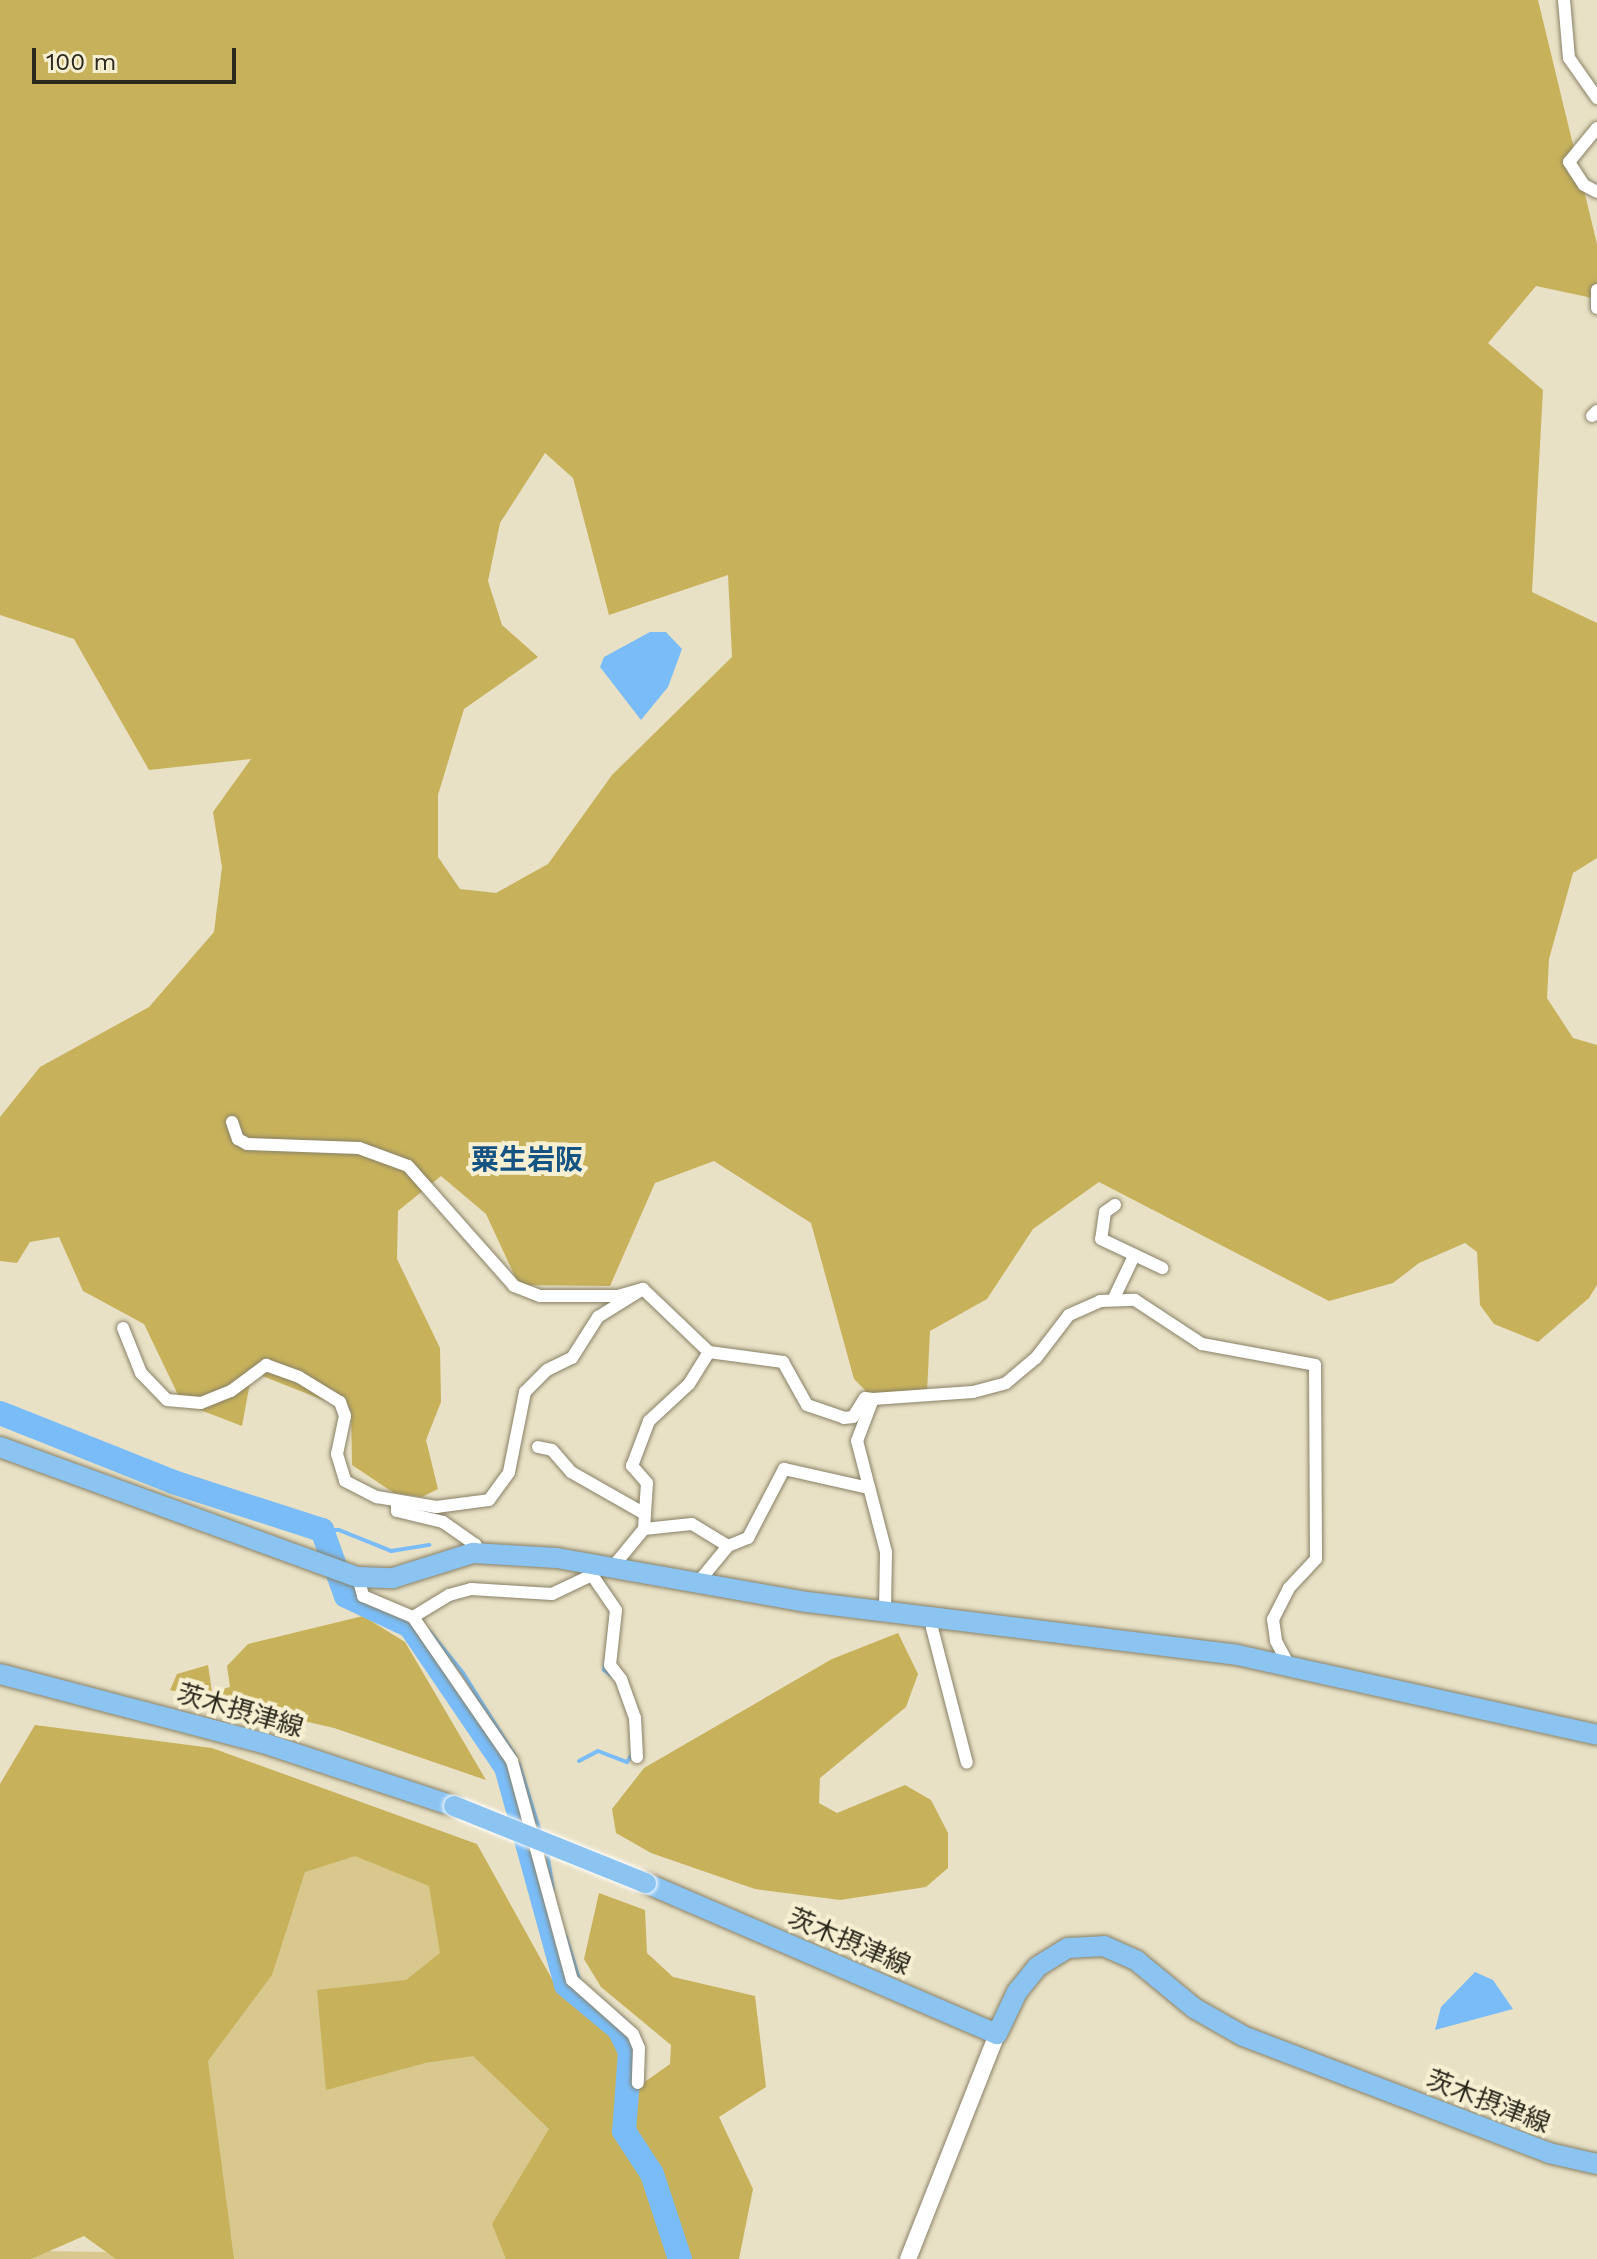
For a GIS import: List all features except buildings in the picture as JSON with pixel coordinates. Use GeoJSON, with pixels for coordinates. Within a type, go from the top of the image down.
{"type":"FeatureCollection","features":[{"type":"Feature","properties":{"kind":"main road"},"geometry":{"type":"LineString","coordinates":[[0,1447],[344,1573],[403,1576],[480,1553],[593,1573],[935,1619],[1237,1655],[1597,1735]]}},
{"type":"Feature","properties":{"kind":"main road","name":"茨木摂津線"},"geometry":{"type":"LineString","coordinates":[[7,1679],[263,1743],[454,1806],[646,1883],[997,2034],[1017,1992],[1037,1967],[1068,1948],[1104,1946],[1137,1961],[1194,2008],[1243,2036],[1549,2153],[1597,2164]]}},
{"type":"Feature","properties":{"kind":"street"},"geometry":{"type":"LineString","coordinates":[[1564,0],[1569,58],[1597,98]]}},
{"type":"Feature","properties":{"kind":"street"},"geometry":{"type":"LineString","coordinates":[[1597,128],[1569,162],[1571,172],[1597,192]]}},
{"type":"Feature","properties":{"kind":"street"},"geometry":{"type":"LineString","coordinates":[[1597,290],[1597,308]]}},
{"type":"Feature","properties":{"kind":"street"},"geometry":{"type":"LineString","coordinates":[[232,1122],[238,1139],[247,1144],[359,1148],[408,1166],[514,1286],[540,1296],[618,1296],[643,1289]]}},
{"type":"Feature","properties":{"kind":"street"},"geometry":{"type":"LineString","coordinates":[[1115,1205],[1105,1212],[1101,1239],[1133,1258],[1162,1268]]}},
{"type":"Feature","properties":{"kind":"street"},"geometry":{"type":"LineString","coordinates":[[1113,1300],[1133,1258]]}},
{"type":"Feature","properties":{"kind":"street"},"geometry":{"type":"LineString","coordinates":[[643,1289],[709,1352],[783,1362],[807,1405],[844,1418],[853,1417],[865,1398],[973,1392],[1006,1383],[1036,1358],[1069,1315],[1100,1301],[1135,1300],[1202,1344],[1315,1365],[1316,1559],[1289,1588],[1273,1619],[1276,1641],[1290,1667]]}},
{"type":"Feature","properties":{"kind":"street"},"geometry":{"type":"LineString","coordinates":[[123,1328],[141,1373],[167,1400],[201,1403],[231,1391],[266,1365],[299,1377],[340,1402],[345,1416],[337,1454],[345,1481],[397,1503],[436,1507],[489,1500],[509,1472],[525,1392],[547,1370],[572,1358],[598,1317],[643,1289]]}},
{"type":"Feature","properties":{"kind":"street"},"geometry":{"type":"LineString","coordinates":[[644,1529],[647,1483],[632,1466],[649,1421],[689,1384],[709,1352]]}},
{"type":"Feature","properties":{"kind":"street"},"geometry":{"type":"LineString","coordinates":[[873,1399],[857,1441],[886,1552],[885,1610]]}},
{"type":"Feature","properties":{"kind":"street"},"geometry":{"type":"LineString","coordinates":[[538,1447],[552,1450],[571,1472],[645,1514]]}},
{"type":"Feature","properties":{"kind":"street"},"geometry":{"type":"LineString","coordinates":[[696,1585],[728,1546],[748,1538],[784,1469],[869,1488]]}},
{"type":"Feature","properties":{"kind":"street"},"geometry":{"type":"LineString","coordinates":[[397,1503],[397,1511],[443,1522],[472,1541],[480,1553]]}},
{"type":"Feature","properties":{"kind":"street"},"geometry":{"type":"LineString","coordinates":[[413,1617],[454,1593],[552,1594],[593,1573],[644,1529],[692,1524],[728,1546]]}},
{"type":"Feature","properties":{"kind":"street"},"geometry":{"type":"LineString","coordinates":[[344,1573],[363,1596],[413,1617],[512,1761],[572,1980],[633,2034],[639,2048],[638,2083]]}},
{"type":"Feature","properties":{"kind":"street"},"geometry":{"type":"LineString","coordinates":[[593,1573],[616,1610],[610,1665],[621,1679],[635,1718],[637,1757]]}},
{"type":"Feature","properties":{"kind":"street"},"geometry":{"type":"LineString","coordinates":[[935,1619],[932,1628],[967,1763]]}},
{"type":"Feature","properties":{"kind":"street"},"geometry":{"type":"LineString","coordinates":[[908,2259],[997,2034]]}},
{"type":"Feature","properties":{"kind":"shaded area"},"geometry":{"type":"Polygon","coordinates":[[[0,0],[1538,0],[1597,244],[1597,299],[1536,286],[1488,343],[1543,390],[1532,592],[1597,623],[1597,858],[1573,873],[1549,959],[1547,998],[1573,1038],[1597,1045],[1597,1285],[1589,1298],[1538,1342],[1494,1324],[1480,1305],[1477,1252],[1465,1243],[1419,1263],[1393,1283],[1329,1301],[1099,1182],[1033,1229],[987,1299],[930,1331],[927,1393],[871,1396],[854,1379],[811,1223],[714,1161],[655,1183],[610,1286],[519,1285],[486,1214],[441,1176],[398,1211],[397,1259],[440,1348],[441,1402],[426,1440],[438,1489],[422,1497],[394,1493],[352,1465],[351,1411],[252,1372],[242,1426],[182,1403],[144,1324],[83,1291],[59,1237],[30,1242],[17,1263],[0,1261],[0,1117],[40,1067],[149,1007],[214,932],[222,867],[213,812],[251,759],[149,770],[74,639],[0,615],[0,0]],[[545,453],[500,523],[488,581],[502,625],[538,657],[464,709],[438,795],[438,857],[460,889],[496,893],[548,864],[612,775],[732,657],[728,575],[609,615],[573,478],[545,453]]]}},
{"type":"Feature","properties":{"kind":"shaded area"},"geometry":{"type":"Polygon","coordinates":[[[363,1616],[405,1642],[486,1780],[334,1728],[170,1690],[177,1674],[208,1665],[212,1692],[230,1687],[227,1666],[248,1644],[363,1616]]]}},
{"type":"Feature","properties":{"kind":"shaded area"},"geometry":{"type":"Polygon","coordinates":[[[898,1633],[918,1674],[906,1707],[820,1778],[819,1803],[837,1813],[905,1785],[931,1800],[948,1833],[948,1868],[926,1887],[840,1900],[755,1889],[651,1853],[616,1833],[612,1809],[644,1768],[832,1659],[898,1633]]]}},
{"type":"Feature","properties":{"kind":"shaded area"},"geometry":{"type":"Polygon","coordinates":[[[35,1725],[212,1748],[477,1844],[558,1990],[613,2031],[639,2086],[670,2064],[671,2045],[601,1987],[584,1959],[599,1893],[645,1910],[647,1953],[673,1977],[755,1996],[766,2087],[719,2117],[753,2189],[739,2259],[506,2259],[492,2224],[549,2129],[473,2056],[425,2063],[326,2090],[317,1990],[406,1980],[440,1953],[429,1886],[355,1856],[305,1872],[272,1975],[208,2061],[234,2259],[116,2259],[84,2236],[31,2259],[0,2259],[0,1784],[35,1725]]]}},
{"type":"Feature","properties":{"kind":"shaded area"},"geometry":{"type":"Polygon","coordinates":[[[425,1845],[625,2259],[0,2259],[0,2250],[200,2254],[180,2014],[231,1873],[425,1845]]]}},
{"type":"Feature","properties":{"kind":"water"},"geometry":{"type":"Polygon","coordinates":[[[650,632],[666,632],[682,649],[668,687],[641,720],[600,667],[604,657],[650,632]]]}},
{"type":"Feature","properties":{"kind":"water"},"geometry":{"type":"Polygon","coordinates":[[[1475,1972],[1493,1980],[1513,2009],[1435,2030],[1441,2007],[1475,1972]]]}},
{"type":"Feature","properties":{"kind":"waterway"},"geometry":{"type":"LineString","coordinates":[[0,1413],[173,1482],[322,1530],[346,1596],[410,1626],[506,1767],[566,1985],[619,2029],[630,2052],[624,2131],[652,2174],[680,2259]]}},
{"type":"Feature","properties":{"kind":"waterway"},"geometry":{"type":"LineString","coordinates":[[322,1530],[339,1530],[391,1551],[430,1545]]}},
{"type":"Feature","properties":{"kind":"waterway"},"geometry":{"type":"LineString","coordinates":[[430,1632],[463,1673],[515,1756]]}},
{"type":"Feature","properties":{"kind":"waterway"},"geometry":{"type":"LineString","coordinates":[[606,1661],[604,1670],[612,1676]]}},
{"type":"Feature","properties":{"kind":"waterway"},"geometry":{"type":"LineString","coordinates":[[579,1761],[598,1751],[627,1762],[631,1756]]}},
{"type":"Feature","properties":{"kind":"waterway"},"geometry":{"type":"LineString","coordinates":[[519,1764],[540,1832]]}},
{"type":"Feature","properties":{"kind":"waterway"},"geometry":{"type":"LineString","coordinates":[[547,1852],[553,1890]]}},
{"type":"Feature","properties":{"kind":"waterway"},"geometry":{"type":"LineString","coordinates":[[566,1937],[580,1982]]}},
{"type":"Feature","properties":{"kind":"district","name":"粟生岩阪"},"geometry":{"type":"Point","coordinates":[527,1160]}}]}
